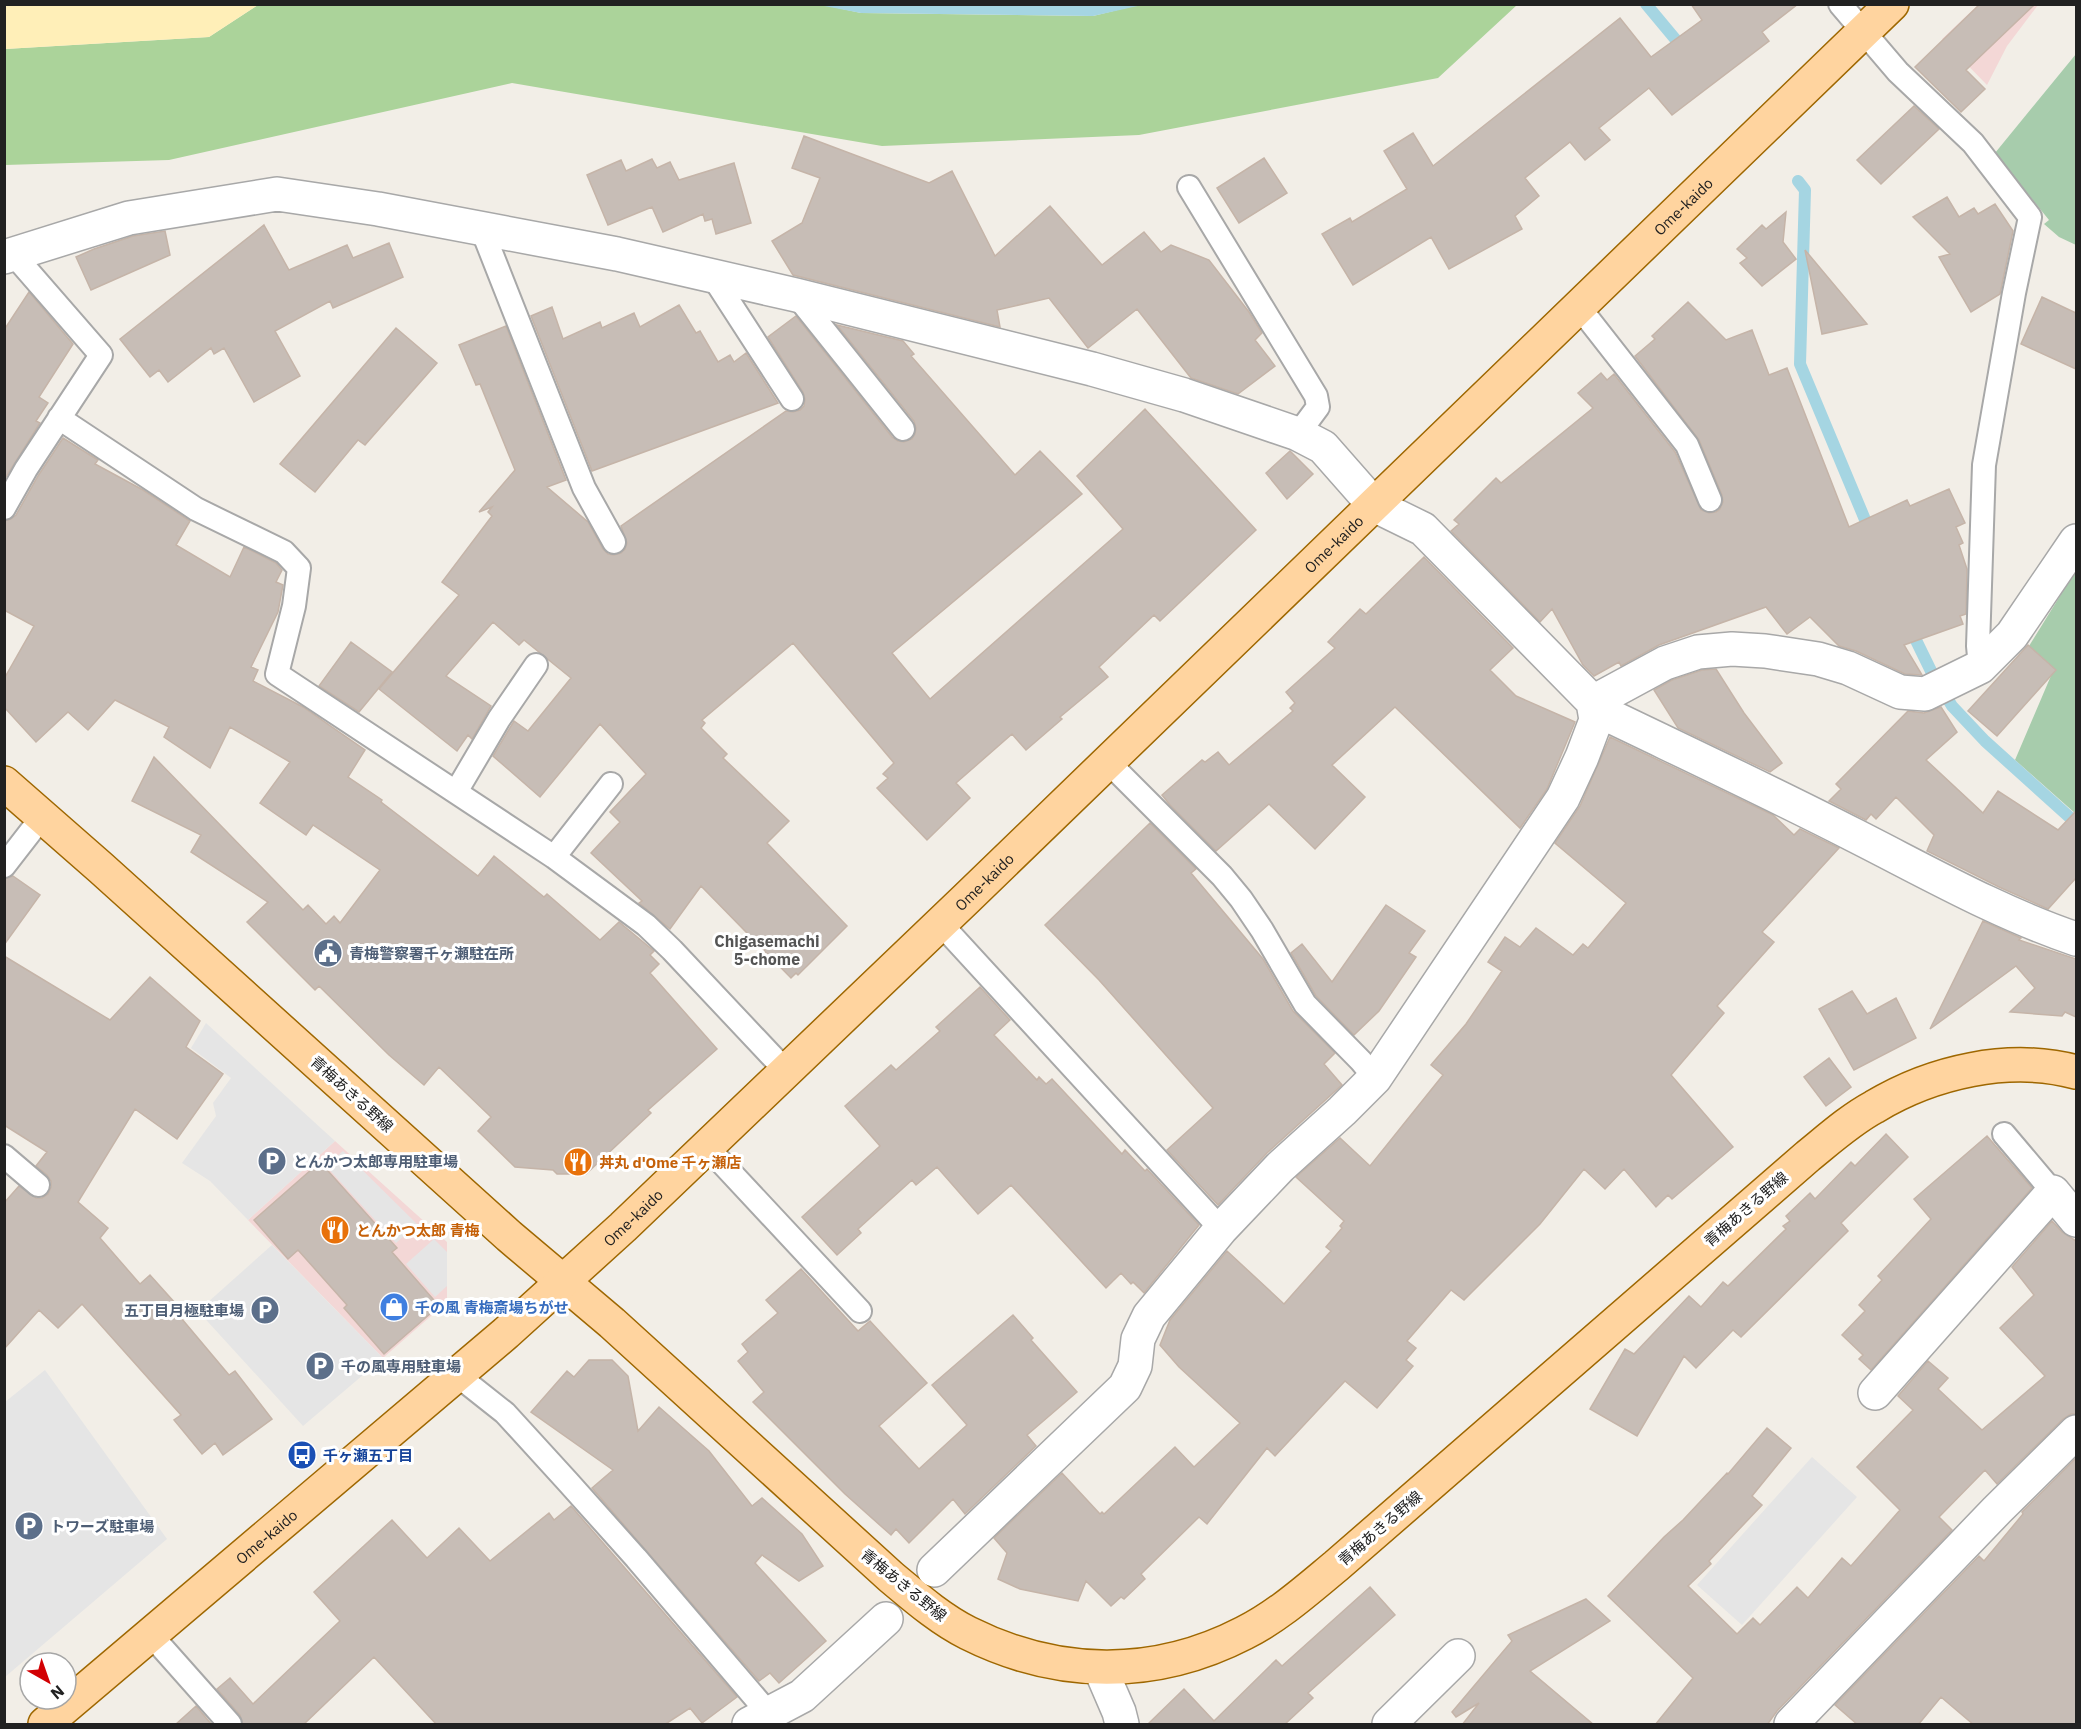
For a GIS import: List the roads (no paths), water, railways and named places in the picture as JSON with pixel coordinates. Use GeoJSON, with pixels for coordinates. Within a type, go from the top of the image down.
{"type":"FeatureCollection","features":[{"type":"Feature","properties":{"kind":"main road","name":"Ome-kaido"},"geometry":{"type":"LineString","coordinates":[[45,1725],[457,1375],[562,1282],[707,1147],[1892,4]]}},
{"type":"Feature","properties":{"kind":"main road"},"geometry":{"type":"LineString","coordinates":[[4,783],[36,811]]}},
{"type":"Feature","properties":{"kind":"main road","name":"青梅あきる野線"},"geometry":{"type":"LineString","coordinates":[[36,811],[508,1236],[612,1323],[930,1610],[967,1633],[1012,1652],[1058,1664],[1100,1668],[1138,1665],[1177,1658],[1212,1648],[1246,1632],[1281,1611],[1336,1566],[1808,1156],[1843,1127],[1873,1107],[1935,1078],[1967,1071],[2000,1066],[2036,1065],[2076,1072]]}},
{"type":"Feature","properties":{"kind":"street"},"geometry":{"type":"LineString","coordinates":[[9,256],[129,218],[277,194],[481,227],[617,254],[796,295],[1092,369],[1184,395],[1298,434],[1323,447],[1374,504],[1422,529],[1593,702],[1612,717],[1803,809],[1990,904],[2045,929],[2076,939]]}},
{"type":"Feature","properties":{"kind":"street"},"geometry":{"type":"LineString","coordinates":[[1593,702],[1665,663],[1698,652],[1732,649],[1765,651],[1818,659],[1848,668],[1900,692],[1953,680],[2012,634],[2076,541]]}},
{"type":"Feature","properties":{"kind":"street"},"geometry":{"type":"LineString","coordinates":[[934,1570],[1125,1387],[1135,1366],[1138,1339],[1149,1317],[1221,1229],[1280,1167],[1375,1078],[1563,798],[1596,720],[1593,702]]}},
{"type":"Feature","properties":{"kind":"street"},"geometry":{"type":"LineString","coordinates":[[1875,1394],[2053,1192],[2076,1220]]}},
{"type":"Feature","properties":{"kind":"street"},"geometry":{"type":"LineString","coordinates":[[1791,1725],[1997,1510],[2076,1432]]}},
{"type":"Feature","properties":{"kind":"street"},"geometry":{"type":"LineString","coordinates":[[759,1720],[802,1696],[886,1619]]}},
{"type":"Feature","properties":{"kind":"street"},"geometry":{"type":"LineString","coordinates":[[1389,1725],[1458,1656]]}},
{"type":"Feature","properties":{"kind":"street"},"geometry":{"type":"LineString","coordinates":[[1100,1668],[1119,1712],[1122,1725]]}},
{"type":"Feature","properties":{"kind":"lane"},"geometry":{"type":"LineString","coordinates":[[1840,4],[1898,72],[1973,143],[2030,217],[2014,293],[1984,465],[1978,646],[1953,680]]}},
{"type":"Feature","properties":{"kind":"lane"},"geometry":{"type":"LineString","coordinates":[[1189,187],[1316,396],[1318,407],[1298,434]]}},
{"type":"Feature","properties":{"kind":"lane"},"geometry":{"type":"LineString","coordinates":[[481,227],[584,488],[614,542]]}},
{"type":"Feature","properties":{"kind":"lane"},"geometry":{"type":"LineString","coordinates":[[4,508],[26,469],[101,355],[9,256]]}},
{"type":"Feature","properties":{"kind":"lane"},"geometry":{"type":"LineString","coordinates":[[713,277],[792,399]]}},
{"type":"Feature","properties":{"kind":"lane"},"geometry":{"type":"LineString","coordinates":[[796,295],[903,429]]}},
{"type":"Feature","properties":{"kind":"lane"},"geometry":{"type":"LineString","coordinates":[[1579,307],[1687,445],[1710,500]]}},
{"type":"Feature","properties":{"kind":"lane"},"geometry":{"type":"LineString","coordinates":[[59,418],[196,509],[284,552],[299,568],[294,606],[277,674],[554,857],[646,926],[672,950],[785,1070]]}},
{"type":"Feature","properties":{"kind":"lane"},"geometry":{"type":"LineString","coordinates":[[456,792],[499,719],[536,665]]}},
{"type":"Feature","properties":{"kind":"lane"},"geometry":{"type":"LineString","coordinates":[[1108,762],[1229,883],[1262,930],[1305,1004],[1375,1078]]}},
{"type":"Feature","properties":{"kind":"lane"},"geometry":{"type":"LineString","coordinates":[[554,857],[611,784]]}},
{"type":"Feature","properties":{"kind":"lane"},"geometry":{"type":"LineString","coordinates":[[4,866],[36,811]]}},
{"type":"Feature","properties":{"kind":"lane"},"geometry":{"type":"LineString","coordinates":[[940,923],[1221,1229]]}},
{"type":"Feature","properties":{"kind":"lane"},"geometry":{"type":"LineString","coordinates":[[2004,1134],[2053,1192]]}},
{"type":"Feature","properties":{"kind":"lane"},"geometry":{"type":"LineString","coordinates":[[707,1147],[860,1311]]}},
{"type":"Feature","properties":{"kind":"lane"},"geometry":{"type":"LineString","coordinates":[[5,1156],[38,1185]]}},
{"type":"Feature","properties":{"kind":"lane"},"geometry":{"type":"LineString","coordinates":[[457,1375],[505,1413],[636,1558],[759,1720]]}},
{"type":"Feature","properties":{"kind":"lane"},"geometry":{"type":"LineString","coordinates":[[151,1635],[230,1725]]}},
{"type":"Feature","properties":{"kind":"water"},"geometry":{"type":"Polygon","coordinates":[[[1142,4],[1093,16],[861,13],[819,5],[1142,4]]]}},
{"type":"Feature","properties":{"kind":"waterway"},"geometry":{"type":"LineString","coordinates":[[1646,4],[1686,52]]}},
{"type":"Feature","properties":{"kind":"waterway"},"geometry":{"type":"LineString","coordinates":[[1798,181],[1805,190],[1800,364],[1871,534]]}},
{"type":"Feature","properties":{"kind":"waterway"},"geometry":{"type":"LineString","coordinates":[[1910,628],[1932,673],[1952,706],[1985,741],[2076,823]]}},
{"type":"Feature","properties":{"kind":"place","name":"青梅警察署千ヶ瀬駐在所"},"geometry":{"type":"Point","coordinates":[328,953]}},
{"type":"Feature","properties":{"kind":"place","name":"とんかつ太郎専用駐車場"},"geometry":{"type":"Point","coordinates":[272,1161]}},
{"type":"Feature","properties":{"kind":"place","name":"丼丸 d'Ome 千ヶ瀬店"},"geometry":{"type":"Point","coordinates":[578,1162]}},
{"type":"Feature","properties":{"kind":"place","name":"とんかつ太郎 青梅"},"geometry":{"type":"Point","coordinates":[335,1230]}},
{"type":"Feature","properties":{"kind":"place","name":"千の風 青梅斎場ちがせ"},"geometry":{"type":"Point","coordinates":[394,1307]}},
{"type":"Feature","properties":{"kind":"place","name":"五丁目月極駐車場"},"geometry":{"type":"Point","coordinates":[265,1310]}},
{"type":"Feature","properties":{"kind":"place","name":"千の風専用駐車場"},"geometry":{"type":"Point","coordinates":[320,1366]}},
{"type":"Feature","properties":{"kind":"place","name":"千ヶ瀬五丁目"},"geometry":{"type":"Point","coordinates":[302,1455]}},
{"type":"Feature","properties":{"kind":"place","name":"トワーズ駐車場"},"geometry":{"type":"Point","coordinates":[29,1526]}},
{"type":"Feature","properties":{"kind":"district","name":"Chigasemachi 5-chome"},"geometry":{"type":"Point","coordinates":[767,950]}}]}
